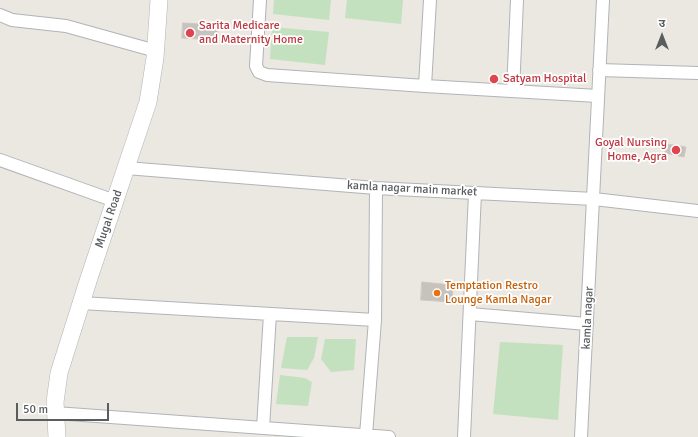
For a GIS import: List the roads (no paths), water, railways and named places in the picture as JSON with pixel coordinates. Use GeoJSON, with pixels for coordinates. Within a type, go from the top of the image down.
{"type":"FeatureCollection","features":[{"type":"Feature","properties":{"kind":"street","name":"Mugal Road"},"geometry":{"type":"LineString","coordinates":[[57,437],[55,402],[59,373],[148,102],[156,51],[159,0]]}},
{"type":"Feature","properties":{"kind":"street"},"geometry":{"type":"LineString","coordinates":[[260,0],[256,66],[259,72],[267,75],[598,96]]}},
{"type":"Feature","properties":{"kind":"street"},"geometry":{"type":"LineString","coordinates":[[425,86],[430,0]]}},
{"type":"Feature","properties":{"kind":"street"},"geometry":{"type":"LineString","coordinates":[[513,91],[517,0]]}},
{"type":"Feature","properties":{"kind":"street","name":"kamla nagar"},"geometry":{"type":"LineString","coordinates":[[581,437],[603,0]]}},
{"type":"Feature","properties":{"kind":"street"},"geometry":{"type":"LineString","coordinates":[[0,14],[12,20],[66,26],[156,51]]}},
{"type":"Feature","properties":{"kind":"street"},"geometry":{"type":"LineString","coordinates":[[599,70],[698,73]]}},
{"type":"Feature","properties":{"kind":"street"},"geometry":{"type":"LineString","coordinates":[[0,160],[115,201]]}},
{"type":"Feature","properties":{"kind":"street","name":"kamla nagar main market"},"geometry":{"type":"LineString","coordinates":[[126,168],[376,188],[594,199],[698,211]]}},
{"type":"Feature","properties":{"kind":"street"},"geometry":{"type":"LineString","coordinates":[[366,435],[375,320],[376,188]]}},
{"type":"Feature","properties":{"kind":"street"},"geometry":{"type":"LineString","coordinates":[[464,437],[475,193]]}},
{"type":"Feature","properties":{"kind":"street"},"geometry":{"type":"LineString","coordinates":[[81,303],[375,320]]}},
{"type":"Feature","properties":{"kind":"street"},"geometry":{"type":"LineString","coordinates":[[263,428],[270,314]]}},
{"type":"Feature","properties":{"kind":"street"},"geometry":{"type":"LineString","coordinates":[[470,314],[587,324]]}},
{"type":"Feature","properties":{"kind":"street"},"geometry":{"type":"LineString","coordinates":[[55,414],[389,437]]}},
{"type":"Feature","properties":{"kind":"place","name":"Sarita Medicare and Maternity Home"},"geometry":{"type":"Point","coordinates":[190,33]}},
{"type":"Feature","properties":{"kind":"place","name":"Satyam Hospital"},"geometry":{"type":"Point","coordinates":[494,79]}},
{"type":"Feature","properties":{"kind":"place","name":"Goyal Nursing Home, Agra"},"geometry":{"type":"Point","coordinates":[676,150]}},
{"type":"Feature","properties":{"kind":"place","name":"Temptation Restro Lounge Kamla Nagar"},"geometry":{"type":"Point","coordinates":[437,293]}}]}
